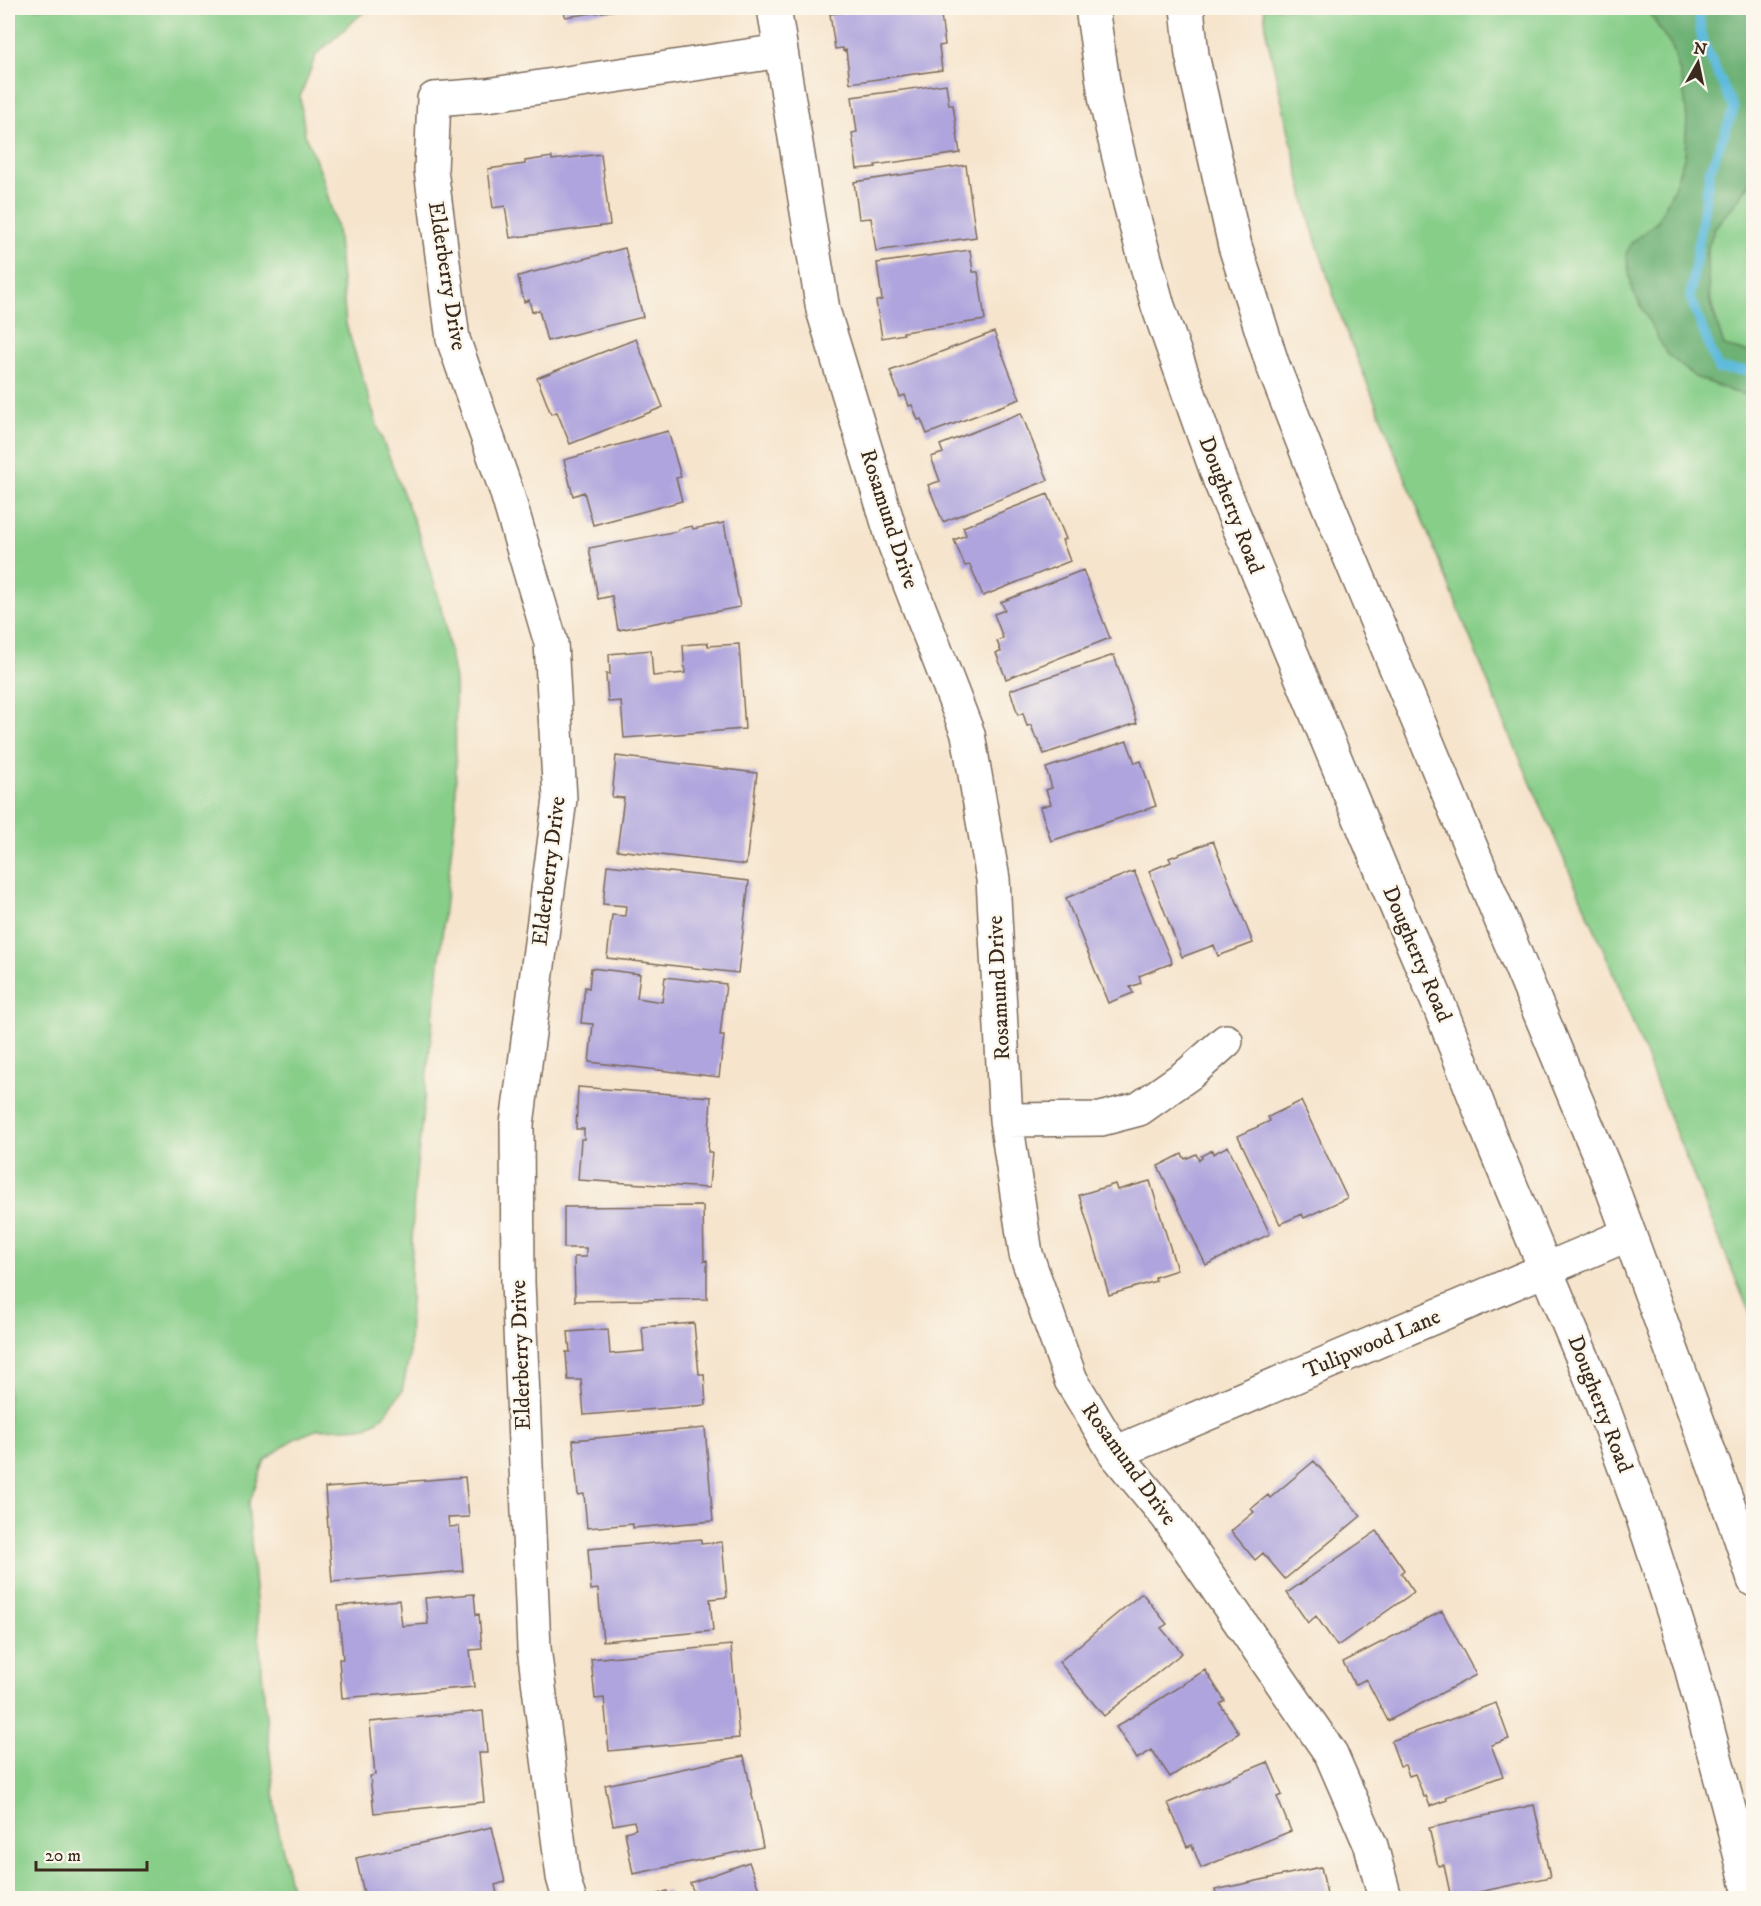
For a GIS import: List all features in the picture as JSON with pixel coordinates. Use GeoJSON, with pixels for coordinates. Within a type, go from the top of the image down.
{"type":"FeatureCollection","features":[{"type":"Feature","properties":{"kind":"street","name":"Rosamund Drive"},"geometry":{"type":"LineString","coordinates":[[774,8],[823,310],[894,543],[968,734],[993,879],[1006,1120],[1026,1254],[1071,1380],[1115,1453],[1167,1516],[1331,1754],[1371,1846],[1385,1899]]}},
{"type":"Feature","properties":{"kind":"street","name":"Dougherty Road"},"geometry":{"type":"LineString","coordinates":[[1092,8],[1106,102],[1130,204],[1158,306],[1220,481],[1441,1010],[1492,1141],[1601,1402],[1642,1515],[1690,1663],[1751,1899]]}},
{"type":"Feature","properties":{"kind":"street"},"geometry":{"type":"LineString","coordinates":[[1187,8],[1192,55],[1235,246],[1272,363],[1326,500],[1607,1174],[1754,1580]]}},
{"type":"Feature","properties":{"kind":"street","name":"Elderberry Drive"},"geometry":{"type":"LineString","coordinates":[[569,1899],[563,1877],[534,1648],[518,1284],[517,1124],[560,799],[551,643],[506,490],[453,339],[431,170],[434,99],[487,95],[781,51]]}},
{"type":"Feature","properties":{"kind":"street"},"geometry":{"type":"LineString","coordinates":[[1006,1120],[1101,1119],[1139,1109],[1190,1073],[1226,1041]]}},
{"type":"Feature","properties":{"kind":"street","name":"Tulipwood Lane"},"geometry":{"type":"LineString","coordinates":[[1115,1453],[1629,1234]]}},
{"type":"Feature","properties":{"kind":"green space"},"geometry":{"type":"Polygon","coordinates":[[[8,8],[372,8],[360,15],[316,55],[300,97],[305,135],[322,175],[337,229],[346,324],[379,431],[418,532],[442,608],[455,681],[456,808],[414,1193],[409,1358],[402,1391],[384,1416],[367,1427],[318,1429],[294,1439],[265,1460],[248,1506],[278,1828],[293,1898],[8,1898],[8,8]]]}},
{"type":"Feature","properties":{"kind":"green space"},"geometry":{"type":"Polygon","coordinates":[[[1264,8],[1646,8],[1673,49],[1683,84],[1687,119],[1685,155],[1674,188],[1657,222],[1633,242],[1734,392],[1753,396],[1753,1321],[1612,969],[1502,717],[1343,323],[1309,219],[1267,37],[1264,8]]]}},
{"type":"Feature","properties":{"kind":"green space"},"geometry":{"type":"Polygon","coordinates":[[[1646,8],[1753,8],[1753,175],[1737,201],[1715,227],[1706,253],[1710,303],[1724,346],[1747,352],[1753,350],[1753,396],[1734,392],[1695,377],[1666,353],[1632,289],[1626,254],[1632,242],[1657,222],[1674,188],[1685,155],[1687,119],[1683,84],[1673,49],[1646,8]]]}},
{"type":"Feature","properties":{"kind":"green space"},"geometry":{"type":"Polygon","coordinates":[[[1753,175],[1753,350],[1747,352],[1724,346],[1711,303],[1707,256],[1709,242],[1715,228],[1745,190],[1753,175]]]}},
{"type":"Feature","properties":{"kind":"building"},"geometry":{"type":"Polygon","coordinates":[[[564,8],[624,8],[625,9],[565,17],[564,8]]]}},
{"type":"Feature","properties":{"kind":"building"},"geometry":{"type":"Polygon","coordinates":[[[878,8],[940,8],[945,45],[939,46],[942,70],[850,83],[846,50],[835,49],[830,14],[878,8]]]}},
{"type":"Feature","properties":{"kind":"building"},"geometry":{"type":"Polygon","coordinates":[[[946,84],[949,105],[953,105],[960,153],[857,169],[852,133],[857,132],[852,97],[946,84]]]}},
{"type":"Feature","properties":{"kind":"building"},"geometry":{"type":"Polygon","coordinates":[[[601,154],[610,225],[510,238],[505,206],[493,208],[488,169],[525,164],[525,161],[552,157],[552,160],[601,154]]]}},
{"type":"Feature","properties":{"kind":"building"},"geometry":{"type":"Polygon","coordinates":[[[966,165],[976,237],[876,251],[871,218],[859,219],[854,182],[966,165]]]}},
{"type":"Feature","properties":{"kind":"building"},"geometry":{"type":"Polygon","coordinates":[[[625,248],[643,317],[547,341],[539,310],[532,312],[529,300],[524,302],[518,276],[625,248]]]}},
{"type":"Feature","properties":{"kind":"building"},"geometry":{"type":"Polygon","coordinates":[[[970,250],[973,272],[978,272],[985,320],[903,332],[904,334],[882,338],[876,301],[882,300],[877,263],[970,250]]]}},
{"type":"Feature","properties":{"kind":"building"},"geometry":{"type":"Polygon","coordinates":[[[994,332],[1020,399],[927,434],[921,419],[918,420],[905,395],[900,397],[890,371],[994,332]]]}},
{"type":"Feature","properties":{"kind":"building"},"geometry":{"type":"Polygon","coordinates":[[[636,339],[663,407],[570,444],[557,412],[551,414],[537,378],[636,339]]]}},
{"type":"Feature","properties":{"kind":"building"},"geometry":{"type":"Polygon","coordinates":[[[1021,413],[1048,480],[943,522],[928,485],[940,481],[931,457],[943,453],[940,445],[1021,413]]]}},
{"type":"Feature","properties":{"kind":"building"},"geometry":{"type":"Polygon","coordinates":[[[668,431],[681,477],[676,478],[682,501],[593,525],[584,492],[573,496],[564,460],[668,431]]]}},
{"type":"Feature","properties":{"kind":"building"},"geometry":{"type":"Polygon","coordinates":[[[1048,494],[1066,539],[1062,540],[1070,561],[983,596],[970,565],[965,566],[954,540],[966,535],[963,527],[1048,494]]]}},
{"type":"Feature","properties":{"kind":"building"},"geometry":{"type":"Polygon","coordinates":[[[724,523],[740,607],[618,630],[612,596],[598,599],[589,548],[678,531],[678,529],[692,526],[693,529],[724,523]]]}},
{"type":"Feature","properties":{"kind":"building"},"geometry":{"type":"Polygon","coordinates":[[[1083,570],[1110,638],[1006,679],[996,653],[1001,652],[997,641],[1003,638],[994,614],[1005,610],[1001,602],[1083,570]]]}},
{"type":"Feature","properties":{"kind":"building"},"geometry":{"type":"Polygon","coordinates":[[[708,643],[708,646],[739,644],[745,729],[624,738],[621,701],[608,702],[606,674],[610,674],[609,654],[651,650],[653,676],[685,673],[683,645],[708,643]]]}},
{"type":"Feature","properties":{"kind":"building"},"geometry":{"type":"Polygon","coordinates":[[[1114,655],[1137,723],[1044,754],[1031,725],[1027,726],[1023,713],[1018,715],[1010,690],[1114,655]]]}},
{"type":"Feature","properties":{"kind":"building"},"geometry":{"type":"Polygon","coordinates":[[[1127,741],[1135,763],[1141,761],[1156,806],[1051,841],[1040,807],[1051,804],[1046,790],[1052,788],[1046,768],[1127,741]]]}},
{"type":"Feature","properties":{"kind":"building"},"geometry":{"type":"Polygon","coordinates":[[[616,756],[757,773],[746,865],[617,850],[624,798],[612,797],[616,756]]]}},
{"type":"Feature","properties":{"kind":"building"},"geometry":{"type":"Polygon","coordinates":[[[1213,841],[1253,943],[1218,956],[1214,945],[1182,957],[1149,871],[1171,862],[1169,858],[1213,841]]]}},
{"type":"Feature","properties":{"kind":"building"},"geometry":{"type":"Polygon","coordinates":[[[607,865],[749,881],[738,973],[607,958],[612,915],[625,916],[626,906],[603,904],[607,865]]]}},
{"type":"Feature","properties":{"kind":"building"},"geometry":{"type":"Polygon","coordinates":[[[1134,871],[1172,963],[1139,976],[1141,983],[1130,987],[1133,993],[1108,1003],[1066,898],[1134,871]]]}},
{"type":"Feature","properties":{"kind":"building"},"geometry":{"type":"Polygon","coordinates":[[[591,968],[640,974],[637,998],[662,1002],[665,977],[726,984],[720,1036],[724,1036],[719,1077],[589,1062],[593,1024],[581,1023],[585,987],[589,988],[591,968]]]}},
{"type":"Feature","properties":{"kind":"building"},"geometry":{"type":"Polygon","coordinates":[[[578,1087],[711,1097],[708,1152],[712,1152],[709,1188],[578,1180],[581,1139],[584,1139],[584,1129],[576,1129],[578,1087]]]}},
{"type":"Feature","properties":{"kind":"building"},"geometry":{"type":"Polygon","coordinates":[[[1301,1101],[1347,1198],[1304,1218],[1302,1214],[1280,1224],[1238,1136],[1270,1121],[1268,1117],[1301,1101]]]}},
{"type":"Feature","properties":{"kind":"building"},"geometry":{"type":"Polygon","coordinates":[[[1228,1146],[1270,1234],[1206,1265],[1158,1166],[1182,1154],[1185,1159],[1196,1154],[1199,1160],[1201,1156],[1212,1150],[1213,1154],[1228,1146]]]}},
{"type":"Feature","properties":{"kind":"building"},"geometry":{"type":"Polygon","coordinates":[[[1150,1181],[1177,1270],[1155,1277],[1156,1281],[1109,1295],[1079,1195],[1115,1184],[1117,1190],[1150,1181]]]}},
{"type":"Feature","properties":{"kind":"building"},"geometry":{"type":"Polygon","coordinates":[[[703,1206],[707,1299],[575,1301],[574,1257],[586,1257],[586,1248],[564,1248],[564,1207],[703,1206]]]}},
{"type":"Feature","properties":{"kind":"building"},"geometry":{"type":"Polygon","coordinates":[[[694,1323],[699,1374],[704,1374],[706,1405],[584,1415],[581,1380],[568,1380],[566,1352],[570,1352],[568,1332],[608,1329],[610,1354],[644,1351],[642,1327],[694,1323]]]}},
{"type":"Feature","properties":{"kind":"building"},"geometry":{"type":"Polygon","coordinates":[[[705,1428],[713,1521],[633,1528],[633,1524],[587,1528],[584,1494],[578,1495],[573,1440],[705,1428]]]}},
{"type":"Feature","properties":{"kind":"building"},"geometry":{"type":"Polygon","coordinates":[[[1314,1461],[1361,1516],[1285,1579],[1263,1553],[1255,1560],[1231,1531],[1254,1512],[1251,1509],[1268,1495],[1270,1498],[1314,1461]]]}},
{"type":"Feature","properties":{"kind":"building"},"geometry":{"type":"Polygon","coordinates":[[[465,1477],[469,1517],[448,1518],[449,1527],[459,1526],[463,1571],[332,1582],[325,1488],[465,1477]]]}},
{"type":"Feature","properties":{"kind":"building"},"geometry":{"type":"Polygon","coordinates":[[[1377,1531],[1404,1570],[1401,1573],[1414,1592],[1337,1646],[1316,1616],[1308,1623],[1287,1593],[1377,1531]]]}},
{"type":"Feature","properties":{"kind":"building"},"geometry":{"type":"Polygon","coordinates":[[[701,1539],[701,1544],[722,1542],[727,1597],[710,1599],[713,1631],[603,1641],[598,1589],[591,1590],[588,1549],[701,1539]]]}},
{"type":"Feature","properties":{"kind":"building"},"geometry":{"type":"Polygon","coordinates":[[[1142,1593],[1167,1624],[1161,1628],[1182,1653],[1104,1716],[1059,1662],[1142,1593]]]}},
{"type":"Feature","properties":{"kind":"building"},"geometry":{"type":"Polygon","coordinates":[[[474,1594],[476,1615],[479,1614],[482,1649],[470,1650],[474,1687],[342,1698],[339,1659],[343,1659],[338,1606],[399,1600],[402,1626],[428,1624],[425,1598],[474,1594]]]}},
{"type":"Feature","properties":{"kind":"building"},"geometry":{"type":"Polygon","coordinates":[[[1442,1611],[1476,1675],[1388,1721],[1366,1679],[1355,1685],[1343,1662],[1442,1611]]]}},
{"type":"Feature","properties":{"kind":"building"},"geometry":{"type":"Polygon","coordinates":[[[731,1645],[739,1738],[609,1751],[604,1698],[595,1699],[591,1659],[731,1645]]]}},
{"type":"Feature","properties":{"kind":"building"},"geometry":{"type":"Polygon","coordinates":[[[1205,1670],[1225,1701],[1220,1704],[1239,1733],[1170,1777],[1152,1750],[1137,1759],[1116,1727],[1205,1670]]]}},
{"type":"Feature","properties":{"kind":"building"},"geometry":{"type":"Polygon","coordinates":[[[1496,1703],[1509,1739],[1491,1745],[1503,1776],[1446,1797],[1447,1800],[1430,1806],[1415,1774],[1409,1776],[1405,1765],[1400,1766],[1391,1741],[1496,1703]]]}},
{"type":"Feature","properties":{"kind":"building"},"geometry":{"type":"Polygon","coordinates":[[[483,1711],[487,1753],[479,1753],[484,1802],[374,1813],[370,1776],[375,1775],[370,1722],[483,1711]]]}},
{"type":"Feature","properties":{"kind":"building"},"geometry":{"type":"Polygon","coordinates":[[[744,1756],[763,1847],[633,1874],[625,1832],[636,1829],[634,1821],[613,1825],[605,1785],[744,1756]]]}},
{"type":"Feature","properties":{"kind":"building"},"geometry":{"type":"Polygon","coordinates":[[[1268,1762],[1282,1795],[1277,1797],[1291,1831],[1201,1868],[1192,1845],[1187,1847],[1168,1803],[1268,1762]]]}},
{"type":"Feature","properties":{"kind":"building"},"geometry":{"type":"Polygon","coordinates":[[[1534,1805],[1550,1877],[1451,1898],[1444,1865],[1438,1866],[1429,1828],[1534,1805]]]}},
{"type":"Feature","properties":{"kind":"building"},"geometry":{"type":"Polygon","coordinates":[[[492,1827],[505,1882],[495,1885],[498,1898],[365,1898],[356,1858],[492,1827]]]}},
{"type":"Feature","properties":{"kind":"building"},"geometry":{"type":"Polygon","coordinates":[[[749,1862],[762,1898],[696,1898],[690,1883],[749,1862]]]}},
{"type":"Feature","properties":{"kind":"building"},"geometry":{"type":"Polygon","coordinates":[[[1321,1867],[1328,1898],[1217,1898],[1215,1890],[1321,1867]]]}},
{"type":"Feature","properties":{"kind":"building"},"geometry":{"type":"Polygon","coordinates":[[[667,1891],[670,1898],[646,1898],[667,1891]]]}},
{"type":"Feature","properties":{"kind":"waterway"},"geometry":{"type":"LineString","coordinates":[[1698,8],[1702,40],[1734,109],[1710,170],[1690,297],[1718,369],[1754,371]]}}]}
